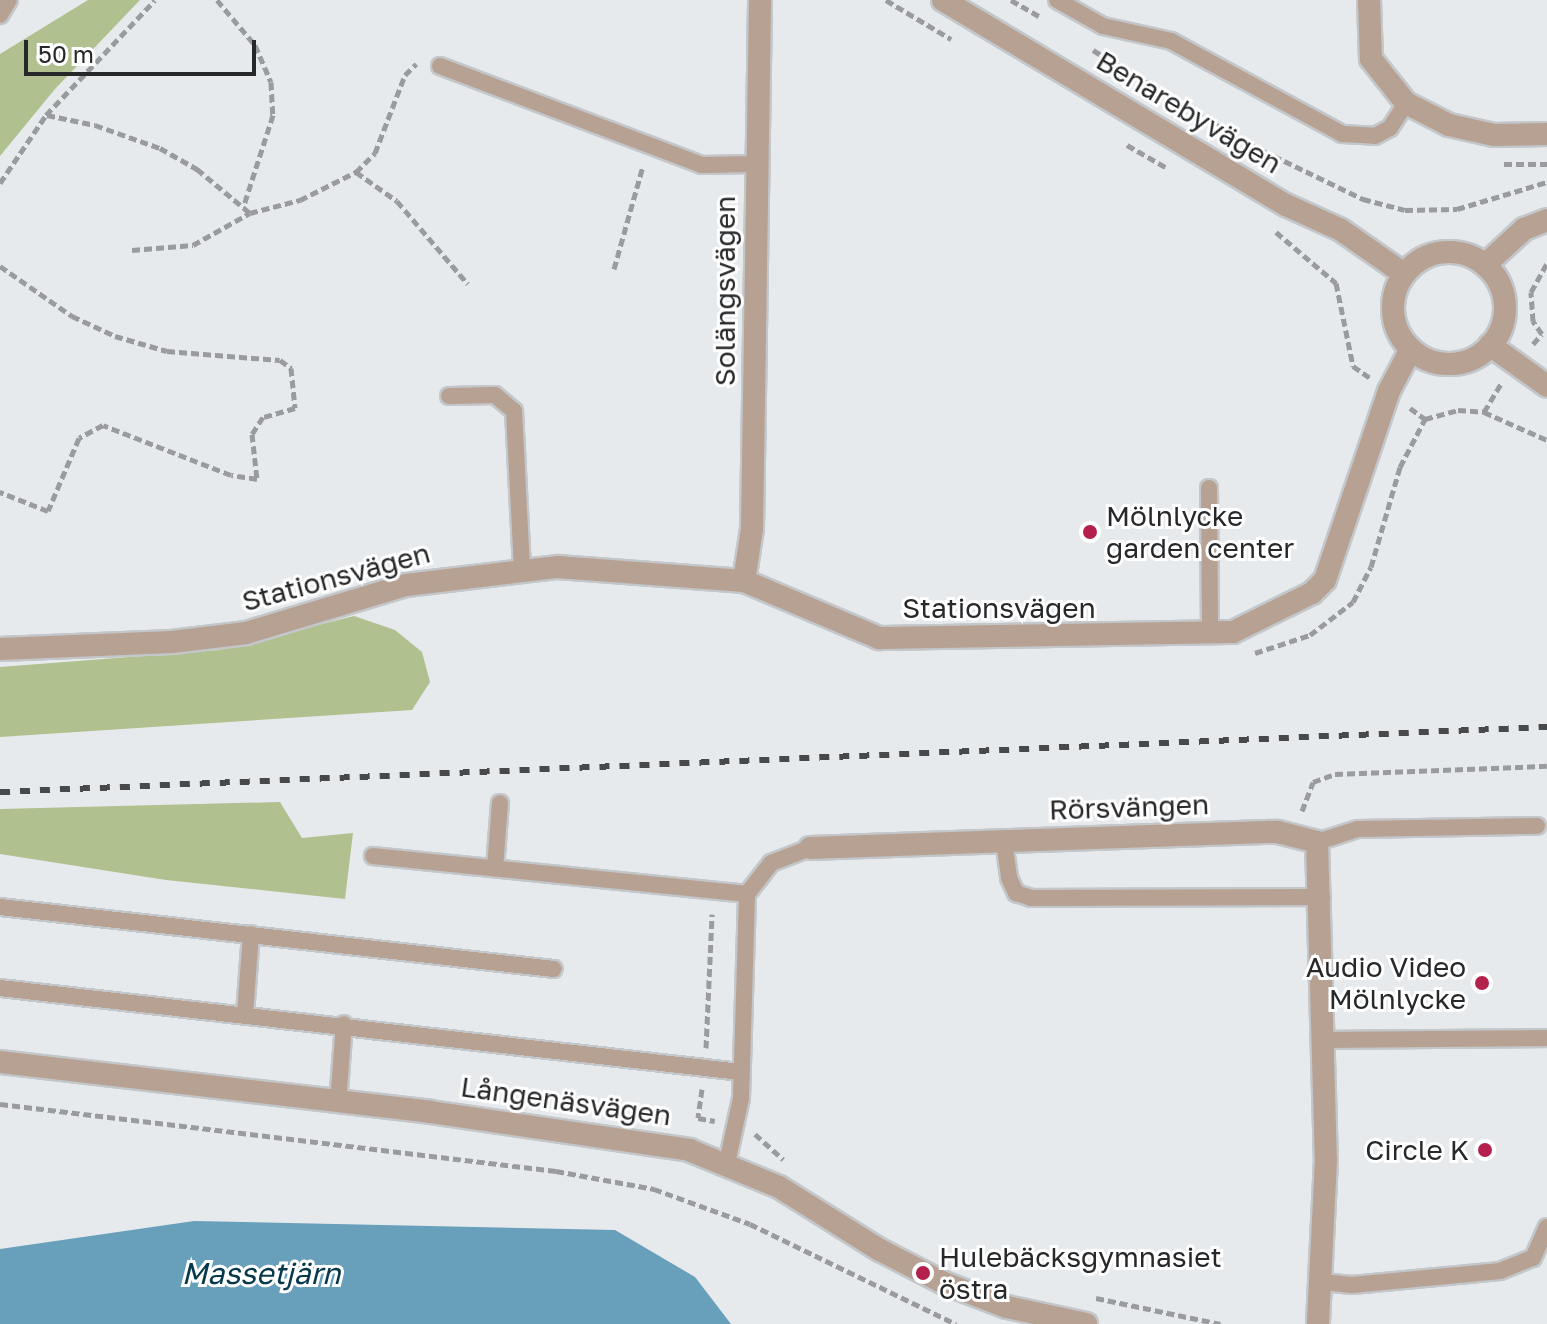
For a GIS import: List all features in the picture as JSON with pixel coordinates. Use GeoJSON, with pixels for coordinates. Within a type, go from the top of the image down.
{"type":"FeatureCollection","features":[{"type":"Feature","properties":{"kind":"street","name":"Solängsvägen"},"geometry":{"type":"LineString","coordinates":[[744,581],[752,529],[755,164],[760,0]]}},
{"type":"Feature","properties":{"kind":"street","name":"Benarebyvägen"},"geometry":{"type":"LineString","coordinates":[[943,0],[1286,205],[1341,230],[1404,274]]}},
{"type":"Feature","properties":{"kind":"street"},"geometry":{"type":"LineString","coordinates":[[1369,0],[1371,59],[1406,103],[1449,125],[1494,135],[1547,134]]}},
{"type":"Feature","properties":{"kind":"street"},"geometry":{"type":"LineString","coordinates":[[1485,265],[1524,229],[1547,220]]}},
{"type":"Feature","properties":{"kind":"street"},"geometry":{"type":"LineString","coordinates":[[1443,252],[1465,254],[1485,265],[1499,283],[1505,304],[1502,326],[1490,345],[1473,358],[1451,364],[1430,360],[1411,349],[1393,313],[1404,274],[1421,259],[1443,252]]}},
{"type":"Feature","properties":{"kind":"street"},"geometry":{"type":"LineString","coordinates":[[1490,345],[1547,386]]}},
{"type":"Feature","properties":{"kind":"street","name":"Stationsvägen"},"geometry":{"type":"LineString","coordinates":[[0,649],[172,642],[246,633],[406,585],[522,569],[621,568],[744,581],[879,638],[1233,632],[1312,593],[1325,580],[1389,391],[1411,349]]}},
{"type":"Feature","properties":{"kind":"street","name":"Rörsvängen"},"geometry":{"type":"LineString","coordinates":[[810,848],[1278,832],[1317,842]]}},
{"type":"Feature","properties":{"kind":"street"},"geometry":{"type":"LineString","coordinates":[[1317,842],[1322,897],[1325,1040],[1323,1282],[1318,1324]]}},
{"type":"Feature","properties":{"kind":"street","name":"Långenäsvägen"},"geometry":{"type":"LineString","coordinates":[[0,1062],[644,1140],[727,1163],[944,1283],[1007,1307],[1086,1324]]}},
{"type":"Feature","properties":{"kind":"lane"},"geometry":{"type":"LineString","coordinates":[[0,15],[9,0]]}},
{"type":"Feature","properties":{"kind":"lane"},"geometry":{"type":"LineString","coordinates":[[1057,0],[1103,26],[1149,32],[1171,41],[1342,134],[1375,136],[1390,128],[1406,103]]}},
{"type":"Feature","properties":{"kind":"lane"},"geometry":{"type":"LineString","coordinates":[[440,66],[702,165],[755,164]]}},
{"type":"Feature","properties":{"kind":"lane"},"geometry":{"type":"LineString","coordinates":[[449,396],[495,395],[514,411],[522,569]]}},
{"type":"Feature","properties":{"kind":"lane"},"geometry":{"type":"LineString","coordinates":[[1209,488],[1210,634]]}},
{"type":"Feature","properties":{"kind":"lane"},"geometry":{"type":"LineString","coordinates":[[495,868],[500,803]]}},
{"type":"Feature","properties":{"kind":"lane"},"geometry":{"type":"LineString","coordinates":[[1317,842],[1358,829],[1537,826]]}},
{"type":"Feature","properties":{"kind":"lane"},"geometry":{"type":"LineString","coordinates":[[1004,841],[1009,878],[1016,893],[1031,898],[1322,897]]}},
{"type":"Feature","properties":{"kind":"lane","name":"Rörsvängen"},"geometry":{"type":"LineString","coordinates":[[747,894],[771,863],[810,848]]}},
{"type":"Feature","properties":{"kind":"lane"},"geometry":{"type":"LineString","coordinates":[[373,856],[747,894],[738,1128],[727,1163]]}},
{"type":"Feature","properties":{"kind":"lane"},"geometry":{"type":"LineString","coordinates":[[0,907],[554,969]]}},
{"type":"Feature","properties":{"kind":"lane"},"geometry":{"type":"LineString","coordinates":[[245,1014],[251,934]]}},
{"type":"Feature","properties":{"kind":"lane"},"geometry":{"type":"LineString","coordinates":[[0,988],[344,1024],[741,1072]]}},
{"type":"Feature","properties":{"kind":"lane"},"geometry":{"type":"LineString","coordinates":[[338,1103],[344,1024]]}},
{"type":"Feature","properties":{"kind":"lane"},"geometry":{"type":"LineString","coordinates":[[1325,1040],[1547,1038]]}},
{"type":"Feature","properties":{"kind":"lane"},"geometry":{"type":"LineString","coordinates":[[1323,1282],[1352,1285],[1500,1271],[1533,1258],[1547,1227]]}},
{"type":"Feature","properties":{"kind":"path"},"geometry":{"type":"LineString","coordinates":[[0,183],[46,115],[155,0]]}},
{"type":"Feature","properties":{"kind":"path"},"geometry":{"type":"LineString","coordinates":[[217,0],[255,45],[271,82],[273,115],[244,205]]}},
{"type":"Feature","properties":{"kind":"path"},"geometry":{"type":"LineString","coordinates":[[886,0],[963,46]]}},
{"type":"Feature","properties":{"kind":"path"},"geometry":{"type":"LineString","coordinates":[[1011,0],[1052,24]]}},
{"type":"Feature","properties":{"kind":"path"},"geometry":{"type":"LineString","coordinates":[[1078,41],[1241,140],[1363,199],[1405,210],[1457,209],[1547,182]]}},
{"type":"Feature","properties":{"kind":"path"},"geometry":{"type":"LineString","coordinates":[[132,250],[193,245],[250,213],[300,200],[356,172],[375,153],[405,75],[420,61],[440,66]]}},
{"type":"Feature","properties":{"kind":"path"},"geometry":{"type":"LineString","coordinates":[[46,115],[95,125],[160,148],[244,205],[250,213]]}},
{"type":"Feature","properties":{"kind":"path"},"geometry":{"type":"LineString","coordinates":[[1114,136],[1178,174]]}},
{"type":"Feature","properties":{"kind":"path"},"geometry":{"type":"LineString","coordinates":[[614,269],[648,146]]}},
{"type":"Feature","properties":{"kind":"path"},"geometry":{"type":"LineString","coordinates":[[356,172],[397,201],[468,284]]}},
{"type":"Feature","properties":{"kind":"path"},"geometry":{"type":"LineString","coordinates":[[1270,227],[1336,283],[1353,366],[1425,419]]}},
{"type":"Feature","properties":{"kind":"path"},"geometry":{"type":"LineString","coordinates":[[0,266],[72,316],[115,336],[167,351],[280,360],[291,368],[295,408],[263,417],[252,434],[257,479],[231,475],[103,425],[79,438],[48,511],[0,492]]}},
{"type":"Feature","properties":{"kind":"path"},"geometry":{"type":"LineString","coordinates":[[1245,653],[1310,635],[1353,602],[1371,567],[1400,467],[1425,419],[1458,410],[1484,412],[1547,440]]}},
{"type":"Feature","properties":{"kind":"path"},"geometry":{"type":"LineString","coordinates":[[715,890],[705,1068],[698,1118],[756,1135],[791,1166]]}},
{"type":"Feature","properties":{"kind":"path"},"geometry":{"type":"LineString","coordinates":[[0,1104],[556,1171],[654,1189],[750,1224],[956,1324]]}},
{"type":"Feature","properties":{"kind":"path"},"geometry":{"type":"LineString","coordinates":[[1084,1295],[1220,1324]]}},
{"type":"Feature","properties":{"kind":"green space"},"geometry":{"type":"Polygon","coordinates":[[[88,0],[140,0],[55,89],[0,156],[0,54],[88,0]]]}},
{"type":"Feature","properties":{"kind":"green space"},"geometry":{"type":"Polygon","coordinates":[[[354,616],[395,630],[422,652],[430,682],[412,710],[0,737],[0,667],[219,650],[354,616]]]}},
{"type":"Feature","properties":{"kind":"green space"},"geometry":{"type":"Polygon","coordinates":[[[280,802],[302,838],[353,833],[345,899],[166,880],[0,854],[0,809],[280,802]]]}},
{"type":"Feature","properties":{"kind":"water","name":"Massetjärn"},"geometry":{"type":"Polygon","coordinates":[[[194,1221],[615,1230],[695,1277],[731,1324],[0,1324],[0,1249],[194,1221]]]}},
{"type":"Feature","properties":{"kind":"railway"},"geometry":{"type":"LineString","coordinates":[[0,792],[1547,727]]}},
{"type":"Feature","properties":{"kind":"place","name":"Mölnlycke garden center"},"geometry":{"type":"Point","coordinates":[1090,532]}},
{"type":"Feature","properties":{"kind":"place","name":"Audio Video Mölnlycke"},"geometry":{"type":"Point","coordinates":[1482,983]}},
{"type":"Feature","properties":{"kind":"place","name":"Circle K"},"geometry":{"type":"Point","coordinates":[1485,1150]}},
{"type":"Feature","properties":{"kind":"place","name":"Hulebäcksgymnasiet östra"},"geometry":{"type":"Point","coordinates":[923,1273]}}]}
